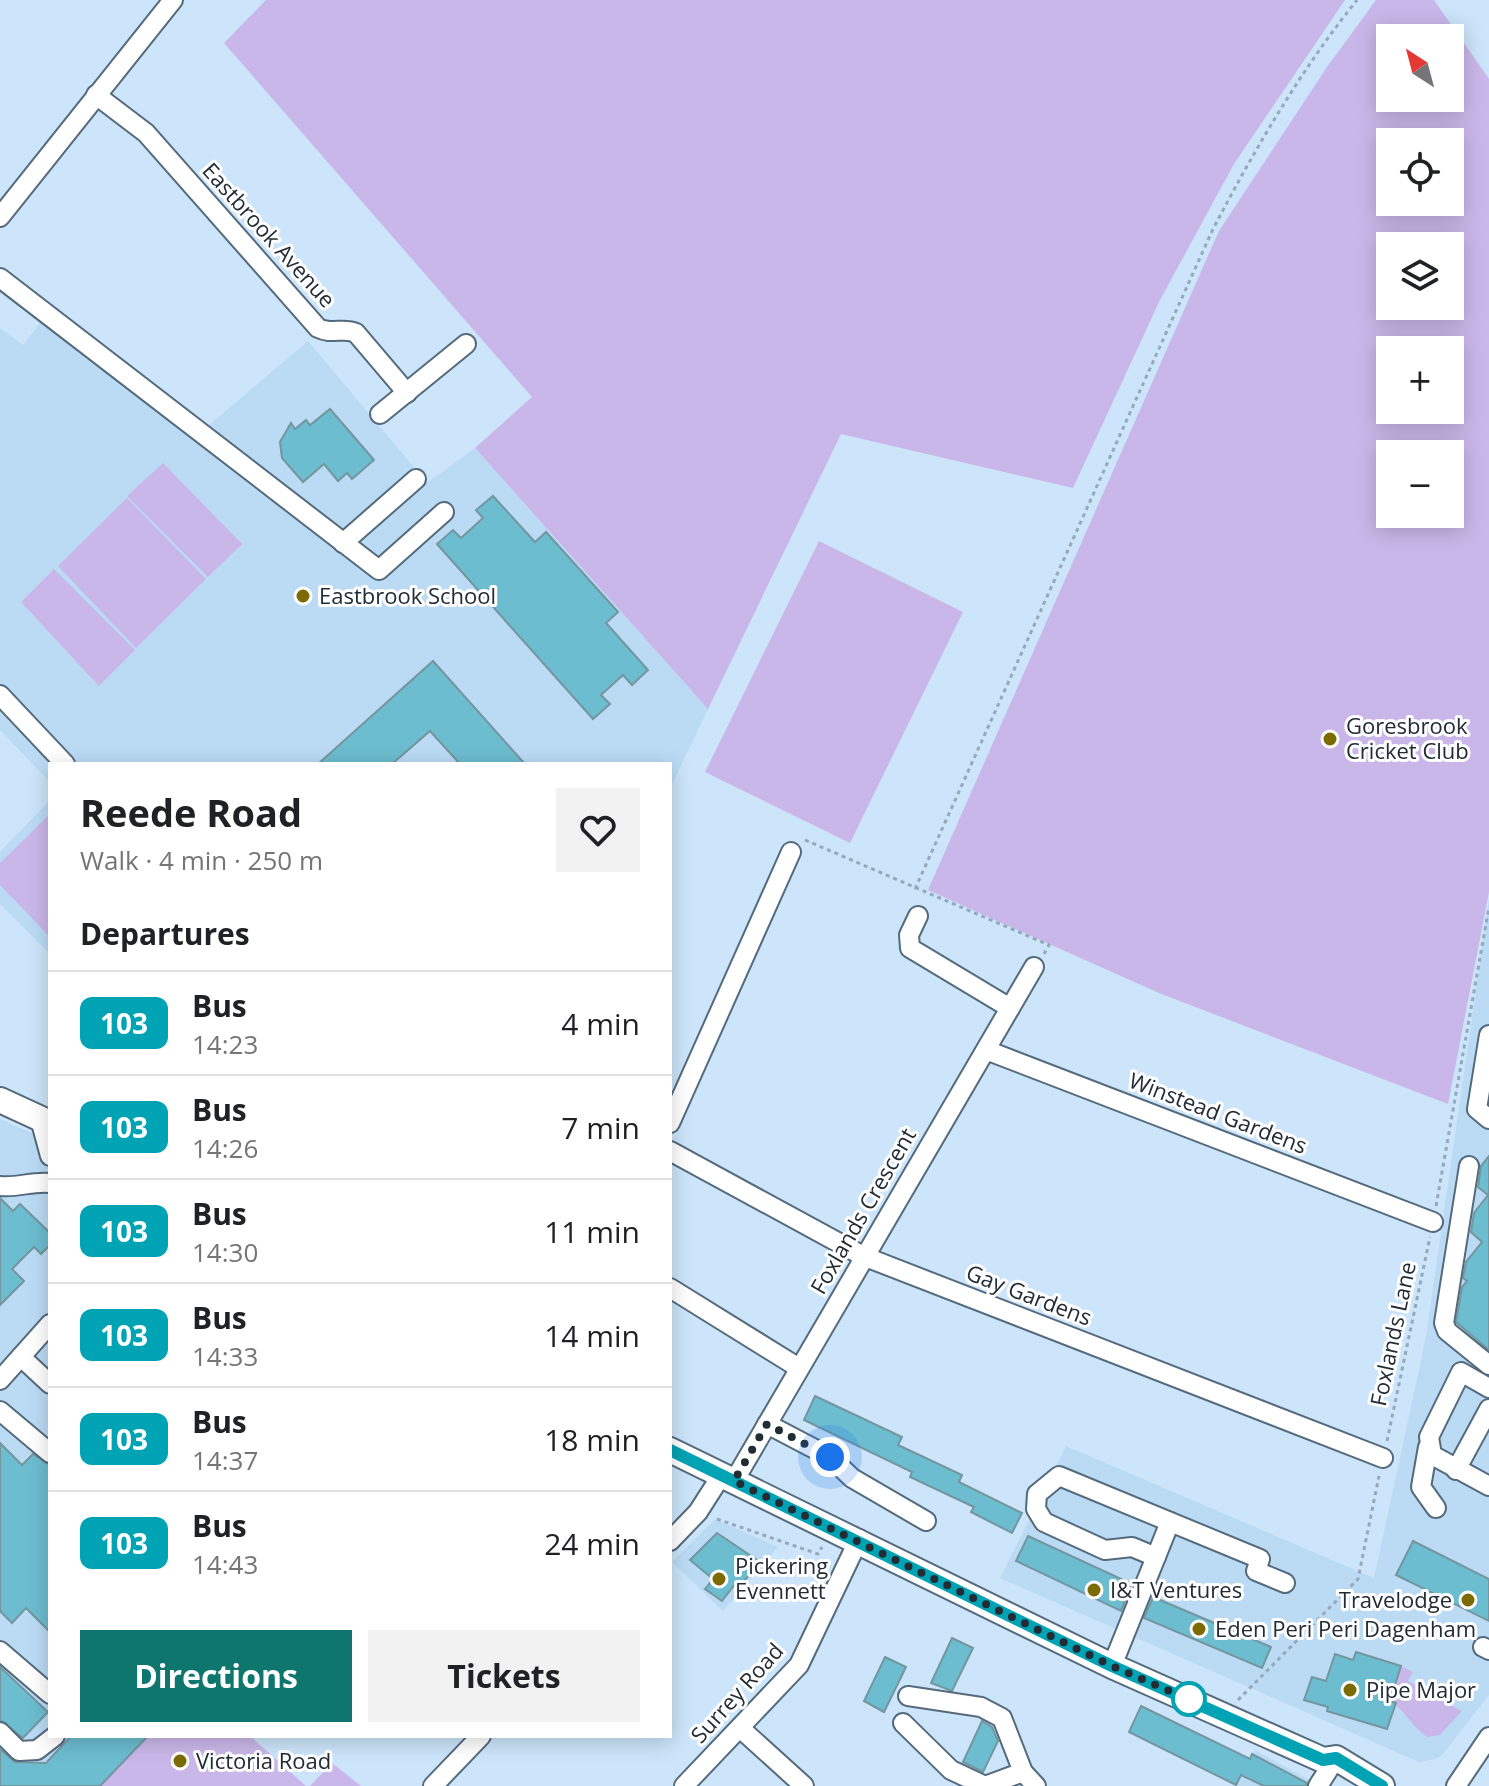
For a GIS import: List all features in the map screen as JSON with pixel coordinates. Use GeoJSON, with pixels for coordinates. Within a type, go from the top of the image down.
{"type":"FeatureCollection","features":[{"type":"Feature","properties":{"kind":"main road"},"geometry":{"type":"LineString","coordinates":[[0,1100],[45,1121]]}},
{"type":"Feature","properties":{"kind":"main road"},"geometry":{"type":"LineString","coordinates":[[672,1451],[859,1539],[1112,1666],[1323,1760],[1336,1758],[1382,1786]]}},
{"type":"Feature","properties":{"kind":"street"},"geometry":{"type":"LineString","coordinates":[[0,217],[6,197],[96,95],[173,0]]}},
{"type":"Feature","properties":{"kind":"street","name":"Eastbrook Avenue"},"geometry":{"type":"LineString","coordinates":[[96,95],[146,133],[318,328],[330,334],[347,329],[356,333],[407,393]]}},
{"type":"Feature","properties":{"kind":"street"},"geometry":{"type":"LineString","coordinates":[[0,278],[379,570],[444,512]]}},
{"type":"Feature","properties":{"kind":"street"},"geometry":{"type":"LineString","coordinates":[[380,414],[466,344]]}},
{"type":"Feature","properties":{"kind":"street"},"geometry":{"type":"LineString","coordinates":[[343,543],[416,479]]}},
{"type":"Feature","properties":{"kind":"street"},"geometry":{"type":"LineString","coordinates":[[0,695],[63,762]]}},
{"type":"Feature","properties":{"kind":"street"},"geometry":{"type":"LineString","coordinates":[[672,1119],[791,852]]}},
{"type":"Feature","properties":{"kind":"street"},"geometry":{"type":"LineString","coordinates":[[918,916],[909,935],[910,948],[1010,1008]]}},
{"type":"Feature","properties":{"kind":"street","name":"Foxlands Crescent"},"geometry":{"type":"LineString","coordinates":[[728,1478],[767,1424],[1034,967]]}},
{"type":"Feature","properties":{"kind":"street"},"geometry":{"type":"LineString","coordinates":[[1489,1035],[1477,1109],[1489,1119]]}},
{"type":"Feature","properties":{"kind":"street","name":"Winstead Gardens"},"geometry":{"type":"LineString","coordinates":[[986,1050],[1433,1222]]}},
{"type":"Feature","properties":{"kind":"street"},"geometry":{"type":"LineString","coordinates":[[45,1121],[48,1142]]}},
{"type":"Feature","properties":{"kind":"street","name":"Gay Gardens"},"geometry":{"type":"LineString","coordinates":[[672,1152],[863,1256],[1383,1458]]}},
{"type":"Feature","properties":{"kind":"street"},"geometry":{"type":"LineString","coordinates":[[1469,1166],[1444,1323],[1447,1331],[1489,1365]]}},
{"type":"Feature","properties":{"kind":"street"},"geometry":{"type":"LineString","coordinates":[[0,1186],[19,1188],[35,1181],[48,1183]]}},
{"type":"Feature","properties":{"kind":"street"},"geometry":{"type":"LineString","coordinates":[[672,1289],[799,1368]]}},
{"type":"Feature","properties":{"kind":"street"},"geometry":{"type":"LineString","coordinates":[[0,1380],[48,1326]]}},
{"type":"Feature","properties":{"kind":"street"},"geometry":{"type":"LineString","coordinates":[[21,1357],[48,1382]]}},
{"type":"Feature","properties":{"kind":"street"},"geometry":{"type":"LineString","coordinates":[[1436,1508],[1421,1487],[1429,1437],[1461,1372],[1489,1388]]}},
{"type":"Feature","properties":{"kind":"street"},"geometry":{"type":"LineString","coordinates":[[1456,1470],[1489,1409]]}},
{"type":"Feature","properties":{"kind":"street"},"geometry":{"type":"LineString","coordinates":[[0,1411],[48,1451]]}},
{"type":"Feature","properties":{"kind":"street"},"geometry":{"type":"LineString","coordinates":[[767,1424],[830,1457],[852,1478],[926,1521]]}},
{"type":"Feature","properties":{"kind":"street"},"geometry":{"type":"LineString","coordinates":[[1428,1447],[1432,1455],[1489,1486]]}},
{"type":"Feature","properties":{"kind":"street"},"geometry":{"type":"LineString","coordinates":[[1156,1557],[1132,1547],[1105,1550],[1044,1522],[1036,1509],[1037,1494],[1059,1476],[1260,1559],[1256,1571],[1285,1583]]}},
{"type":"Feature","properties":{"kind":"street"},"geometry":{"type":"LineString","coordinates":[[672,1539],[728,1478]]}},
{"type":"Feature","properties":{"kind":"street"},"geometry":{"type":"LineString","coordinates":[[1112,1666],[1170,1522]]}},
{"type":"Feature","properties":{"kind":"street","name":"Surrey Road"},"geometry":{"type":"LineString","coordinates":[[684,1786],[799,1665],[859,1539]]}},
{"type":"Feature","properties":{"kind":"street"},"geometry":{"type":"LineString","coordinates":[[0,1651],[48,1695]]}},
{"type":"Feature","properties":{"kind":"street"},"geometry":{"type":"LineString","coordinates":[[903,1723],[951,1770],[985,1786],[1030,1781],[1002,1718],[981,1707],[908,1696]]}},
{"type":"Feature","properties":{"kind":"street"},"geometry":{"type":"LineString","coordinates":[[740,1728],[804,1786]]}},
{"type":"Feature","properties":{"kind":"street"},"geometry":{"type":"LineString","coordinates":[[0,1732],[19,1751],[37,1750],[52,1738]]}},
{"type":"Feature","properties":{"kind":"street"},"geometry":{"type":"LineString","coordinates":[[1456,1786],[1489,1737]]}},
{"type":"Feature","properties":{"kind":"street"},"geometry":{"type":"LineString","coordinates":[[433,1786],[479,1738]]}},
{"type":"Feature","properties":{"kind":"street"},"geometry":{"type":"LineString","coordinates":[[1318,1786],[1336,1758]]}},
{"type":"Feature","properties":{"kind":"path"},"geometry":{"type":"LineString","coordinates":[[915,889],[1213,229],[1248,161],[1299,80],[1357,0]]}},
{"type":"Feature","properties":{"kind":"path"},"geometry":{"type":"LineString","coordinates":[[791,852],[797,837],[1049,945],[1034,967]]}},
{"type":"Feature","properties":{"kind":"path","name":"Foxlands Lane"},"geometry":{"type":"LineString","coordinates":[[1224,1714],[1358,1579],[1433,1222],[1489,907]]}},
{"type":"Feature","properties":{"kind":"path"},"geometry":{"type":"LineString","coordinates":[[698,1512],[818,1554],[834,1527]]}},
{"type":"Feature","properties":{"kind":"shaded area"},"geometry":{"type":"Polygon","coordinates":[[[266,0],[1345,0],[1234,164],[1160,300],[1073,488],[841,434],[708,709],[475,448],[532,397],[224,43],[266,0]]]}},
{"type":"Feature","properties":{"kind":"shaded area"},"geometry":{"type":"Polygon","coordinates":[[[1376,0],[1434,0],[1451,24],[1376,24],[1376,112],[1464,112],[1464,43],[1489,79],[1489,892],[1448,1104],[1159,993],[928,890],[1219,231],[1327,67],[1376,0]]]}},
{"type":"Feature","properties":{"kind":"shaded area","name":"Eastbrook School"},"geometry":{"type":"Polygon","coordinates":[[[52,308],[208,426],[308,341],[427,483],[475,448],[708,709],[672,785],[672,762],[48,762],[48,780],[0,730],[0,328],[23,345],[52,308]]]}},
{"type":"Feature","properties":{"kind":"shaded area"},"geometry":{"type":"Polygon","coordinates":[[[163,463],[242,544],[208,577],[127,496],[163,463]]]}},
{"type":"Feature","properties":{"kind":"shaded area"},"geometry":{"type":"Polygon","coordinates":[[[127,498],[206,579],[136,648],[58,566],[127,498]]]}},
{"type":"Feature","properties":{"kind":"shaded area"},"geometry":{"type":"Polygon","coordinates":[[[819,541],[963,612],[850,843],[705,772],[819,541]]]}},
{"type":"Feature","properties":{"kind":"shaded area"},"geometry":{"type":"Polygon","coordinates":[[[54,569],[135,650],[99,686],[21,602],[54,569]]]}},
{"type":"Feature","properties":{"kind":"shaded area"},"geometry":{"type":"Polygon","coordinates":[[[48,802],[48,952],[0,904],[0,852],[48,802]]]}},
{"type":"Feature","properties":{"kind":"shaded area"},"geometry":{"type":"Polygon","coordinates":[[[48,816],[48,935],[0,885],[0,863],[48,816]]]}},
{"type":"Feature","properties":{"kind":"shaded area"},"geometry":{"type":"Polygon","coordinates":[[[1489,899],[1489,1695],[1443,1754],[1436,1759],[1419,1762],[1000,1578],[1066,1446],[1374,1578],[1426,1337],[1489,899]]]}},
{"type":"Feature","properties":{"kind":"shaded area"},"geometry":{"type":"Polygon","coordinates":[[[0,1119],[48,1140],[48,1738],[103,1738],[0,1786],[0,1119]]]}},
{"type":"Feature","properties":{"kind":"shaded area"},"geometry":{"type":"Polygon","coordinates":[[[715,1519],[778,1547],[723,1611],[672,1562],[715,1519]]]}},
{"type":"Feature","properties":{"kind":"shaded area"},"geometry":{"type":"Polygon","coordinates":[[[1401,1666],[1413,1672],[1408,1681],[1462,1711],[1440,1735],[1428,1737],[1390,1701],[1401,1666]]]}},
{"type":"Feature","properties":{"kind":"shaded area","name":"Victoria Road"},"geometry":{"type":"Polygon","coordinates":[[[105,1738],[252,1738],[306,1786],[57,1786],[105,1738]]]}},
{"type":"Feature","properties":{"kind":"shaded area"},"geometry":{"type":"Polygon","coordinates":[[[1255,1750],[1313,1782],[1309,1786],[1235,1786],[1255,1750]]]}},
{"type":"Feature","properties":{"kind":"shaded area","name":"Victoria Road"},"geometry":{"type":"Polygon","coordinates":[[[332,1763],[361,1786],[310,1786],[332,1763]]]}},
{"type":"Feature","properties":{"kind":"building"},"geometry":{"type":"Polygon","coordinates":[[[330,409],[374,460],[352,479],[347,473],[338,481],[324,464],[303,482],[282,458],[280,442],[291,423],[295,429],[306,420],[310,425],[330,409]]]}},
{"type":"Feature","properties":{"kind":"building"},"geometry":{"type":"Polygon","coordinates":[[[493,496],[535,542],[546,532],[618,612],[606,623],[648,670],[632,685],[623,675],[601,695],[610,704],[593,719],[437,544],[453,530],[461,538],[483,518],[476,510],[493,496]]]}},
{"type":"Feature","properties":{"kind":"building"},"geometry":{"type":"Polygon","coordinates":[[[433,661],[523,762],[458,762],[430,731],[394,762],[320,762],[433,661]]]}},
{"type":"Feature","properties":{"kind":"building"},"geometry":{"type":"Polygon","coordinates":[[[1489,1156],[1489,1350],[1456,1322],[1462,1287],[1467,1281],[1463,1278],[1466,1262],[1482,1242],[1471,1232],[1474,1213],[1488,1195],[1478,1187],[1481,1166],[1489,1156]]]}},
{"type":"Feature","properties":{"kind":"building"},"geometry":{"type":"Polygon","coordinates":[[[0,1198],[13,1211],[20,1204],[48,1231],[48,1247],[41,1254],[34,1247],[12,1269],[24,1281],[0,1305],[0,1198]]]}},
{"type":"Feature","properties":{"kind":"building"},"geometry":{"type":"Polygon","coordinates":[[[815,1396],[902,1437],[898,1445],[962,1475],[959,1482],[1022,1513],[1012,1533],[971,1512],[974,1507],[910,1477],[912,1472],[804,1420],[815,1396]]]}},
{"type":"Feature","properties":{"kind":"building"},"geometry":{"type":"Polygon","coordinates":[[[0,1443],[22,1465],[33,1454],[48,1464],[48,1630],[26,1608],[12,1623],[0,1611],[0,1443]]]}},
{"type":"Feature","properties":{"kind":"building"},"geometry":{"type":"Polygon","coordinates":[[[717,1533],[760,1562],[740,1586],[736,1583],[722,1601],[705,1589],[713,1579],[690,1560],[717,1533]]]}},
{"type":"Feature","properties":{"kind":"building"},"geometry":{"type":"Polygon","coordinates":[[[1028,1536],[1132,1584],[1121,1611],[1016,1561],[1028,1536]]]}},
{"type":"Feature","properties":{"kind":"building","name":"Travelodge"},"geometry":{"type":"Polygon","coordinates":[[[1413,1541],[1489,1579],[1489,1621],[1396,1575],[1413,1541]]]}},
{"type":"Feature","properties":{"kind":"building"},"geometry":{"type":"Polygon","coordinates":[[[1153,1597],[1271,1647],[1262,1668],[1144,1618],[1153,1597]]]}},
{"type":"Feature","properties":{"kind":"building"},"geometry":{"type":"Polygon","coordinates":[[[952,1638],[973,1648],[952,1691],[931,1683],[952,1638]]]}},
{"type":"Feature","properties":{"kind":"building","name":"Pipe Major"},"geometry":{"type":"Polygon","coordinates":[[[1356,1652],[1401,1666],[1390,1701],[1396,1703],[1387,1729],[1327,1711],[1328,1707],[1304,1700],[1312,1677],[1326,1681],[1335,1654],[1353,1660],[1356,1652]]]}},
{"type":"Feature","properties":{"kind":"building"},"geometry":{"type":"Polygon","coordinates":[[[885,1657],[906,1667],[884,1712],[864,1701],[885,1657]]]}},
{"type":"Feature","properties":{"kind":"building"},"geometry":{"type":"Polygon","coordinates":[[[0,1667],[48,1712],[23,1738],[0,1720],[0,1667]]]}},
{"type":"Feature","properties":{"kind":"building"},"geometry":{"type":"Polygon","coordinates":[[[1141,1706],[1250,1759],[1252,1754],[1307,1783],[1306,1786],[1264,1786],[1241,1775],[1236,1785],[1129,1732],[1141,1706]]]}},
{"type":"Feature","properties":{"kind":"building"},"geometry":{"type":"Polygon","coordinates":[[[982,1721],[992,1727],[998,1741],[983,1772],[963,1762],[982,1721]]]}},
{"type":"Feature","properties":{"kind":"building"},"geometry":{"type":"Polygon","coordinates":[[[69,1738],[146,1738],[100,1786],[0,1786],[0,1749],[15,1762],[46,1763],[69,1738]]]}},
{"type":"Feature","properties":{"kind":"bus line","name":"103"},"geometry":{"type":"LineString","coordinates":[[672,1451],[859,1539],[1112,1666],[1323,1760],[1336,1758],[1382,1786]]}},
{"type":"Feature","properties":{"kind":"place","name":"Eastbrook School"},"geometry":{"type":"Point","coordinates":[303,596]}},
{"type":"Feature","properties":{"kind":"place","name":"Goresbrook Cricket Club"},"geometry":{"type":"Point","coordinates":[1330,739]}},
{"type":"Feature","properties":{"kind":"place","name":"Pickering Evennett"},"geometry":{"type":"Point","coordinates":[719,1579]}},
{"type":"Feature","properties":{"kind":"place","name":"I&T Ventures"},"geometry":{"type":"Point","coordinates":[1094,1590]}},
{"type":"Feature","properties":{"kind":"place","name":"Travelodge"},"geometry":{"type":"Point","coordinates":[1468,1600]}},
{"type":"Feature","properties":{"kind":"place","name":"Eden Peri Peri Dagenham"},"geometry":{"type":"Point","coordinates":[1199,1629]}},
{"type":"Feature","properties":{"kind":"place","name":"Pipe Major"},"geometry":{"type":"Point","coordinates":[1350,1690]}},
{"type":"Feature","properties":{"kind":"place","name":"Victoria Road"},"geometry":{"type":"Point","coordinates":[180,1761]}},
{"type":"Feature","properties":{"kind":"route"},"geometry":{"type":"LineString","coordinates":[[830,1457],[767,1424],[734,1481],[859,1539],[1112,1666],[1199,1704],[1189,1699]]}}]}
